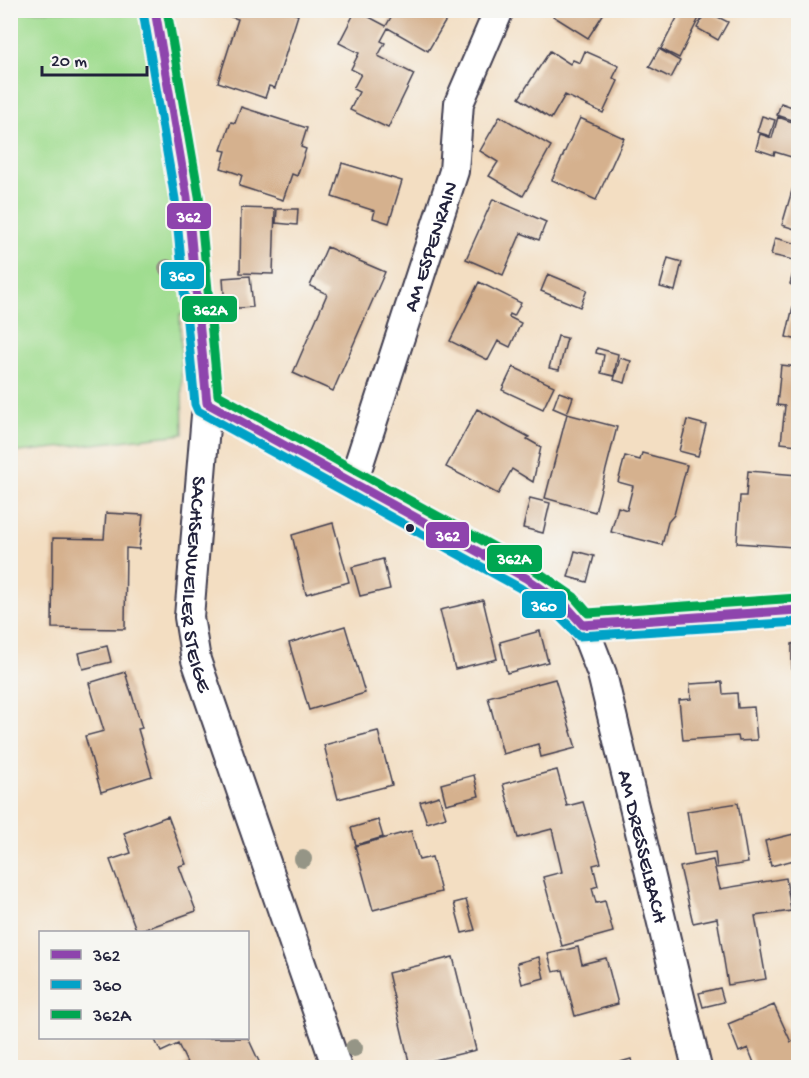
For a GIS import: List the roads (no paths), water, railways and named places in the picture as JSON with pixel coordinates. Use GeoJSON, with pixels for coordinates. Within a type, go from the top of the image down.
{"type":"FeatureCollection","features":[{"type":"Feature","properties":{"kind":"street","name":"SACHSENWEILER STEIGE"},"geometry":{"type":"LineString","coordinates":[[155,10],[187,197],[207,404],[189,617],[196,660],[337,1068]]}},
{"type":"Feature","properties":{"kind":"street","name":"AM ESPENRAIN"},"geometry":{"type":"LineString","coordinates":[[353,482],[454,171],[459,103],[499,10]]}},
{"type":"Feature","properties":{"kind":"street"},"geometry":{"type":"LineString","coordinates":[[207,404],[526,578],[566,606],[583,625],[798,610]]}},
{"type":"Feature","properties":{"kind":"street","name":"AM DRESSELBACH"},"geometry":{"type":"LineString","coordinates":[[583,625],[602,674],[697,1068]]}}]}
